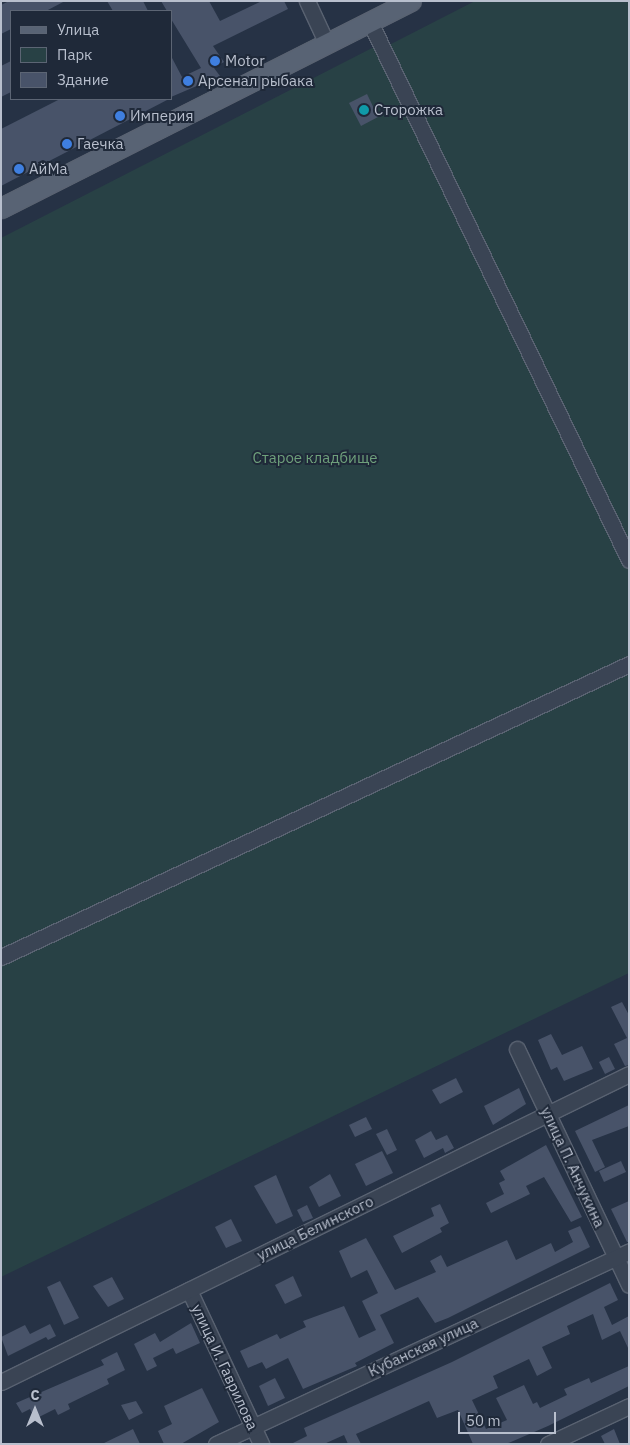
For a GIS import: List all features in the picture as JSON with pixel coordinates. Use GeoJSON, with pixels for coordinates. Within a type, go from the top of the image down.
{"type":"FeatureCollection","features":[{"type":"Feature","properties":{"kind":"main road"},"geometry":{"type":"LineString","coordinates":[[1,208],[411,1]]}},
{"type":"Feature","properties":{"kind":"street"},"geometry":{"type":"LineString","coordinates":[[307,1],[327,44]]}},
{"type":"Feature","properties":{"kind":"street"},"geometry":{"type":"LineString","coordinates":[[370,22],[629,560]]}},
{"type":"Feature","properties":{"kind":"street"},"geometry":{"type":"LineString","coordinates":[[1,957],[629,664]]}},
{"type":"Feature","properties":{"kind":"street","name":"улица П. Анчукина"},"geometry":{"type":"LineString","coordinates":[[517,1049],[548,1114],[622,1254],[629,1285]]}},
{"type":"Feature","properties":{"kind":"street","name":"улица Белинского"},"geometry":{"type":"LineString","coordinates":[[1,1382],[629,1074]]}},
{"type":"Feature","properties":{"kind":"street","name":"Кубанская улица"},"geometry":{"type":"LineString","coordinates":[[216,1444],[622,1254]]}},
{"type":"Feature","properties":{"kind":"street","name":"улица И. Гаврилова"},"geometry":{"type":"LineString","coordinates":[[189,1290],[261,1444]]}},
{"type":"Feature","properties":{"kind":"street"},"geometry":{"type":"LineString","coordinates":[[548,1444],[629,1406]]}},
{"type":"Feature","properties":{"kind":"green space","name":"Старое кладбище"},"geometry":{"type":"Polygon","coordinates":[[[475,1],[629,1],[629,973],[1,1277],[1,238],[372,48],[391,44],[475,1]]]}},
{"type":"Feature","properties":{"kind":"building"},"geometry":{"type":"Polygon","coordinates":[[[9,1],[65,1],[48,10],[10,10],[10,30],[1,34],[1,5],[9,1]]]}},
{"type":"Feature","properties":{"kind":"building"},"geometry":{"type":"Polygon","coordinates":[[[107,1],[143,1],[148,10],[112,10],[107,1]]]}},
{"type":"Feature","properties":{"kind":"building"},"geometry":{"type":"Polygon","coordinates":[[[161,1],[209,1],[220,21],[262,1],[284,1],[288,9],[213,46],[224,62],[214,68],[220,76],[172,97],[172,58],[182,77],[201,68],[172,21],[172,10],[166,10],[161,1]]]}},
{"type":"Feature","properties":{"kind":"building"},"geometry":{"type":"Polygon","coordinates":[[[10,62],[10,92],[1,97],[1,66],[10,62]]]}},
{"type":"Feature","properties":{"kind":"building","name":"Сторожка"},"geometry":{"type":"Polygon","coordinates":[[[367,94],[378,117],[361,126],[349,103],[367,94]]]}},
{"type":"Feature","properties":{"kind":"building"},"geometry":{"type":"Polygon","coordinates":[[[58,100],[167,100],[1,186],[1,129],[58,100]]]}},
{"type":"Feature","properties":{"kind":"building"},"geometry":{"type":"Polygon","coordinates":[[[622,1002],[629,1015],[629,1065],[625,1066],[614,1044],[627,1038],[611,1007],[622,1002]]]}},
{"type":"Feature","properties":{"kind":"building"},"geometry":{"type":"Polygon","coordinates":[[[551,1034],[562,1055],[582,1046],[593,1069],[564,1081],[557,1067],[551,1070],[538,1040],[551,1034]]]}},
{"type":"Feature","properties":{"kind":"building"},"geometry":{"type":"Polygon","coordinates":[[[609,1057],[615,1069],[605,1074],[599,1062],[609,1057]]]}},
{"type":"Feature","properties":{"kind":"building"},"geometry":{"type":"Polygon","coordinates":[[[456,1078],[463,1092],[440,1104],[432,1090],[456,1078]]]}},
{"type":"Feature","properties":{"kind":"building"},"geometry":{"type":"Polygon","coordinates":[[[519,1088],[526,1104],[493,1125],[484,1106],[519,1088]]]}},
{"type":"Feature","properties":{"kind":"building"},"geometry":{"type":"Polygon","coordinates":[[[629,1105],[629,1126],[592,1140],[605,1167],[595,1172],[575,1131],[629,1105]]]}},
{"type":"Feature","properties":{"kind":"building"},"geometry":{"type":"Polygon","coordinates":[[[366,1117],[372,1129],[355,1137],[349,1125],[366,1117]]]}},
{"type":"Feature","properties":{"kind":"building"},"geometry":{"type":"Polygon","coordinates":[[[387,1129],[397,1150],[387,1155],[376,1134],[387,1129]]]}},
{"type":"Feature","properties":{"kind":"building"},"geometry":{"type":"Polygon","coordinates":[[[431,1131],[436,1140],[447,1135],[454,1148],[445,1153],[443,1148],[424,1158],[415,1140],[431,1131]]]}},
{"type":"Feature","properties":{"kind":"building"},"geometry":{"type":"Polygon","coordinates":[[[546,1145],[582,1217],[571,1222],[544,1177],[526,1186],[530,1194],[491,1213],[486,1203],[504,1194],[499,1183],[505,1180],[500,1171],[546,1145]]]}},
{"type":"Feature","properties":{"kind":"building"},"geometry":{"type":"Polygon","coordinates":[[[382,1151],[393,1173],[366,1186],[355,1164],[382,1151]]]}},
{"type":"Feature","properties":{"kind":"building"},"geometry":{"type":"Polygon","coordinates":[[[621,1161],[626,1172],[604,1182],[599,1171],[621,1161]]]}},
{"type":"Feature","properties":{"kind":"building"},"geometry":{"type":"Polygon","coordinates":[[[330,1174],[341,1196],[319,1207],[309,1187],[330,1174]]]}},
{"type":"Feature","properties":{"kind":"building"},"geometry":{"type":"Polygon","coordinates":[[[276,1175],[293,1216],[276,1224],[254,1186],[276,1175]]]}},
{"type":"Feature","properties":{"kind":"building"},"geometry":{"type":"Polygon","coordinates":[[[629,1201],[629,1242],[627,1242],[611,1209],[629,1201]]]}},
{"type":"Feature","properties":{"kind":"building"},"geometry":{"type":"Polygon","coordinates":[[[440,1204],[449,1223],[440,1228],[442,1232],[402,1253],[393,1236],[434,1216],[431,1208],[440,1204]]]}},
{"type":"Feature","properties":{"kind":"building"},"geometry":{"type":"Polygon","coordinates":[[[307,1205],[313,1218],[303,1222],[297,1210],[307,1205]]]}},
{"type":"Feature","properties":{"kind":"building"},"geometry":{"type":"Polygon","coordinates":[[[231,1219],[242,1241],[226,1248],[215,1227],[231,1219]]]}},
{"type":"Feature","properties":{"kind":"building"},"geometry":{"type":"Polygon","coordinates":[[[580,1226],[590,1247],[448,1318],[435,1323],[418,1297],[380,1315],[394,1343],[355,1363],[357,1366],[303,1389],[288,1358],[266,1369],[262,1362],[248,1368],[240,1351],[277,1334],[280,1339],[306,1327],[303,1321],[344,1306],[359,1338],[376,1330],[362,1301],[378,1293],[367,1270],[351,1278],[339,1251],[366,1238],[395,1290],[436,1272],[430,1261],[441,1255],[447,1267],[507,1240],[516,1260],[551,1243],[555,1252],[573,1242],[568,1231],[580,1226]]]}},
{"type":"Feature","properties":{"kind":"building"},"geometry":{"type":"Polygon","coordinates":[[[293,1276],[302,1296],[285,1304],[275,1285],[293,1276]]]}},
{"type":"Feature","properties":{"kind":"building"},"geometry":{"type":"Polygon","coordinates":[[[112,1277],[124,1299],[108,1307],[93,1286],[112,1277]]]}},
{"type":"Feature","properties":{"kind":"building"},"geometry":{"type":"Polygon","coordinates":[[[60,1281],[79,1318],[64,1325],[47,1287],[60,1281]]]}},
{"type":"Feature","properties":{"kind":"building"},"geometry":{"type":"Polygon","coordinates":[[[610,1283],[618,1300],[604,1307],[612,1325],[629,1316],[629,1350],[620,1331],[602,1340],[593,1314],[567,1326],[570,1334],[542,1347],[552,1368],[537,1376],[529,1359],[493,1376],[498,1388],[472,1400],[486,1429],[507,1420],[496,1398],[524,1385],[533,1404],[537,1402],[540,1408],[567,1395],[564,1389],[589,1378],[591,1383],[629,1366],[629,1386],[548,1426],[506,1444],[473,1444],[458,1410],[437,1418],[429,1401],[356,1434],[361,1444],[348,1444],[344,1435],[324,1444],[291,1444],[307,1436],[304,1428],[452,1362],[610,1283]]]}},
{"type":"Feature","properties":{"kind":"building"},"geometry":{"type":"Polygon","coordinates":[[[191,1323],[200,1343],[176,1354],[173,1348],[153,1358],[157,1366],[147,1371],[134,1344],[155,1333],[160,1342],[191,1323]]]}},
{"type":"Feature","properties":{"kind":"building"},"geometry":{"type":"Polygon","coordinates":[[[50,1324],[56,1336],[48,1340],[46,1337],[8,1356],[1,1337],[25,1325],[30,1334],[50,1324]]]}},
{"type":"Feature","properties":{"kind":"building"},"geometry":{"type":"Polygon","coordinates":[[[117,1352],[125,1370],[107,1379],[109,1384],[68,1404],[70,1409],[58,1415],[55,1409],[35,1419],[30,1409],[22,1413],[16,1403],[104,1365],[101,1360],[117,1352]]]}},
{"type":"Feature","properties":{"kind":"building"},"geometry":{"type":"Polygon","coordinates":[[[275,1378],[285,1398],[268,1406],[259,1386],[275,1378]]]}},
{"type":"Feature","properties":{"kind":"building"},"geometry":{"type":"Polygon","coordinates":[[[202,1388],[219,1422],[181,1444],[164,1444],[158,1431],[172,1424],[164,1406],[202,1388]]]}},
{"type":"Feature","properties":{"kind":"building"},"geometry":{"type":"Polygon","coordinates":[[[136,1401],[143,1413],[129,1420],[121,1405],[136,1401]]]}},
{"type":"Feature","properties":{"kind":"building"},"geometry":{"type":"Polygon","coordinates":[[[133,1429],[140,1444],[102,1444],[133,1429]]]}},
{"type":"Feature","properties":{"kind":"building"},"geometry":{"type":"Polygon","coordinates":[[[614,1429],[620,1444],[605,1444],[601,1436],[614,1429]]]}},
{"type":"Feature","properties":{"kind":"place","name":"Motor"},"geometry":{"type":"Point","coordinates":[215,61]}},
{"type":"Feature","properties":{"kind":"place","name":"Арсенал рыбака"},"geometry":{"type":"Point","coordinates":[188,81]}},
{"type":"Feature","properties":{"kind":"place","name":"Сторожка"},"geometry":{"type":"Point","coordinates":[364,110]}},
{"type":"Feature","properties":{"kind":"place","name":"Империя"},"geometry":{"type":"Point","coordinates":[120,116]}},
{"type":"Feature","properties":{"kind":"place","name":"Гаечка"},"geometry":{"type":"Point","coordinates":[67,144]}},
{"type":"Feature","properties":{"kind":"place","name":"АйМа"},"geometry":{"type":"Point","coordinates":[19,169]}}]}
